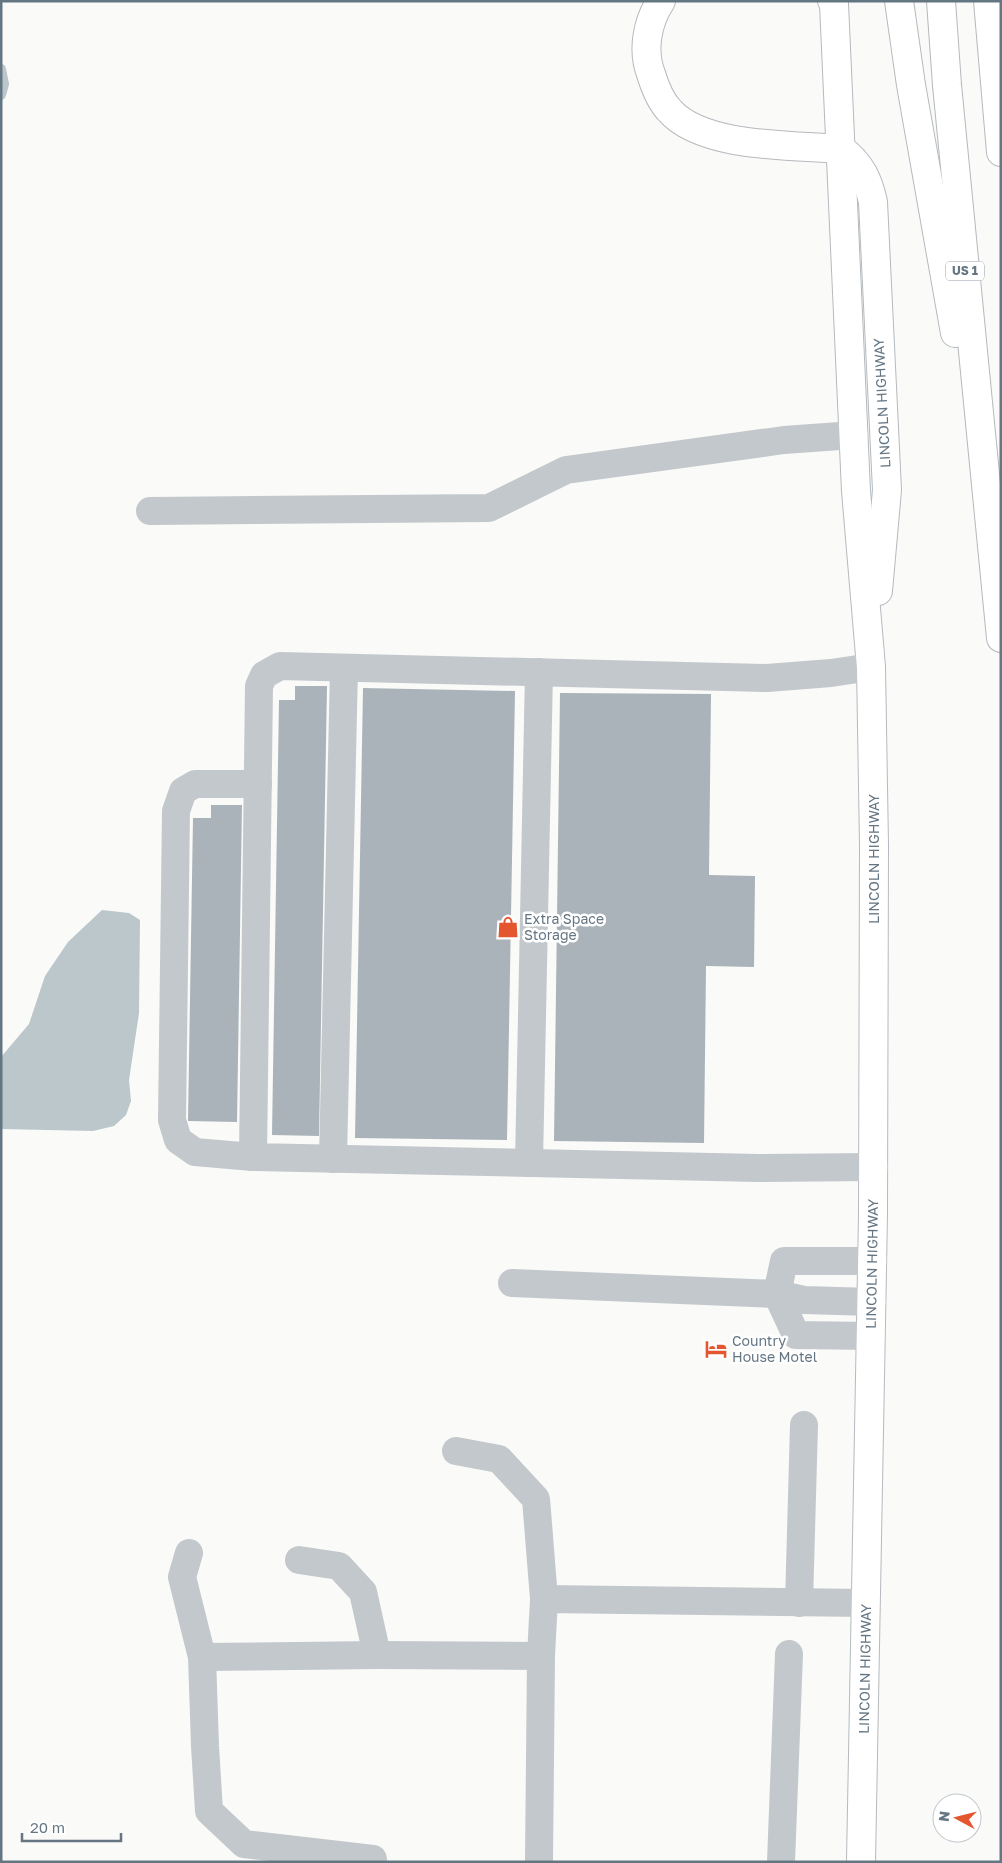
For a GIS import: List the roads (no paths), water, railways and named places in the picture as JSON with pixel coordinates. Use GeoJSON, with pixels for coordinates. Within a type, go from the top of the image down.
{"type":"FeatureCollection","features":[{"type":"Feature","properties":{"kind":"main road"},"geometry":{"type":"LineString","coordinates":[[660,1],[649,28],[646,48],[649,69],[657,92],[670,111],[690,126],[714,136],[741,141],[841,149]]}},
{"type":"Feature","properties":{"kind":"main road"},"geometry":{"type":"LineString","coordinates":[[899,1],[913,94],[991,540]]}},
{"type":"Feature","properties":{"kind":"main road","name":"US 1"},"geometry":{"type":"LineString","coordinates":[[941,1],[947,85],[1001,638]]}},
{"type":"Feature","properties":{"kind":"main road"},"geometry":{"type":"LineString","coordinates":[[988,1],[1001,152]]}},
{"type":"Feature","properties":{"kind":"main road","name":"LINCOLN HIGHWAY"},"geometry":{"type":"LineString","coordinates":[[833,2],[856,491],[871,667],[874,846],[873,1261],[861,1862]]}},
{"type":"Feature","properties":{"kind":"main road","name":"LINCOLN HIGHWAY"},"geometry":{"type":"LineString","coordinates":[[841,149],[852,157],[862,169],[869,185],[873,202],[886,490],[871,667]]}},
{"type":"Feature","properties":{"kind":"lane"},"geometry":{"type":"LineString","coordinates":[[150,511],[489,508],[566,470],[784,440],[854,435]]}},
{"type":"Feature","properties":{"kind":"lane"},"geometry":{"type":"LineString","coordinates":[[253,1157],[259,686],[264,674],[280,666],[766,678],[831,673],[871,667]]}},
{"type":"Feature","properties":{"kind":"lane"},"geometry":{"type":"LineString","coordinates":[[333,1158],[344,668]]}},
{"type":"Feature","properties":{"kind":"lane"},"geometry":{"type":"LineString","coordinates":[[529,1163],[538,672]]}},
{"type":"Feature","properties":{"kind":"lane"},"geometry":{"type":"LineString","coordinates":[[258,784],[195,784],[183,791],[176,811],[172,1120],[178,1140],[195,1152],[253,1157],[758,1168],[874,1167]]}},
{"type":"Feature","properties":{"kind":"lane"},"geometry":{"type":"LineString","coordinates":[[871,1336],[796,1335],[777,1294],[784,1261],[873,1261]]}},
{"type":"Feature","properties":{"kind":"lane"},"geometry":{"type":"LineString","coordinates":[[512,1282],[777,1294],[804,1300],[872,1302]]}},
{"type":"Feature","properties":{"kind":"lane"},"geometry":{"type":"LineString","coordinates":[[799,1603],[804,1424]]}},
{"type":"Feature","properties":{"kind":"lane"},"geometry":{"type":"LineString","coordinates":[[456,1451],[500,1459],[536,1499],[544,1599],[541,1656],[539,1862]]}},
{"type":"Feature","properties":{"kind":"lane"},"geometry":{"type":"LineString","coordinates":[[189,1553],[182,1577],[202,1657],[209,1811],[244,1844],[373,1860]]}},
{"type":"Feature","properties":{"kind":"lane"},"geometry":{"type":"LineString","coordinates":[[299,1560],[338,1566],[363,1592],[377,1655]]}},
{"type":"Feature","properties":{"kind":"lane"},"geometry":{"type":"LineString","coordinates":[[544,1599],[866,1603]]}},
{"type":"Feature","properties":{"kind":"lane"},"geometry":{"type":"LineString","coordinates":[[781,1862],[789,1654]]}},
{"type":"Feature","properties":{"kind":"lane"},"geometry":{"type":"LineString","coordinates":[[202,1657],[541,1656]]}},
{"type":"Feature","properties":{"kind":"waterway"},"geometry":{"type":"LineString","coordinates":[[1,69],[4,84],[1,95]]}},
{"type":"Feature","properties":{"kind":"place","name":"Extra Space Storage"},"geometry":{"type":"Point","coordinates":[508,927]}},
{"type":"Feature","properties":{"kind":"place","name":"Country House Motel"},"geometry":{"type":"Point","coordinates":[716,1349]}}]}
